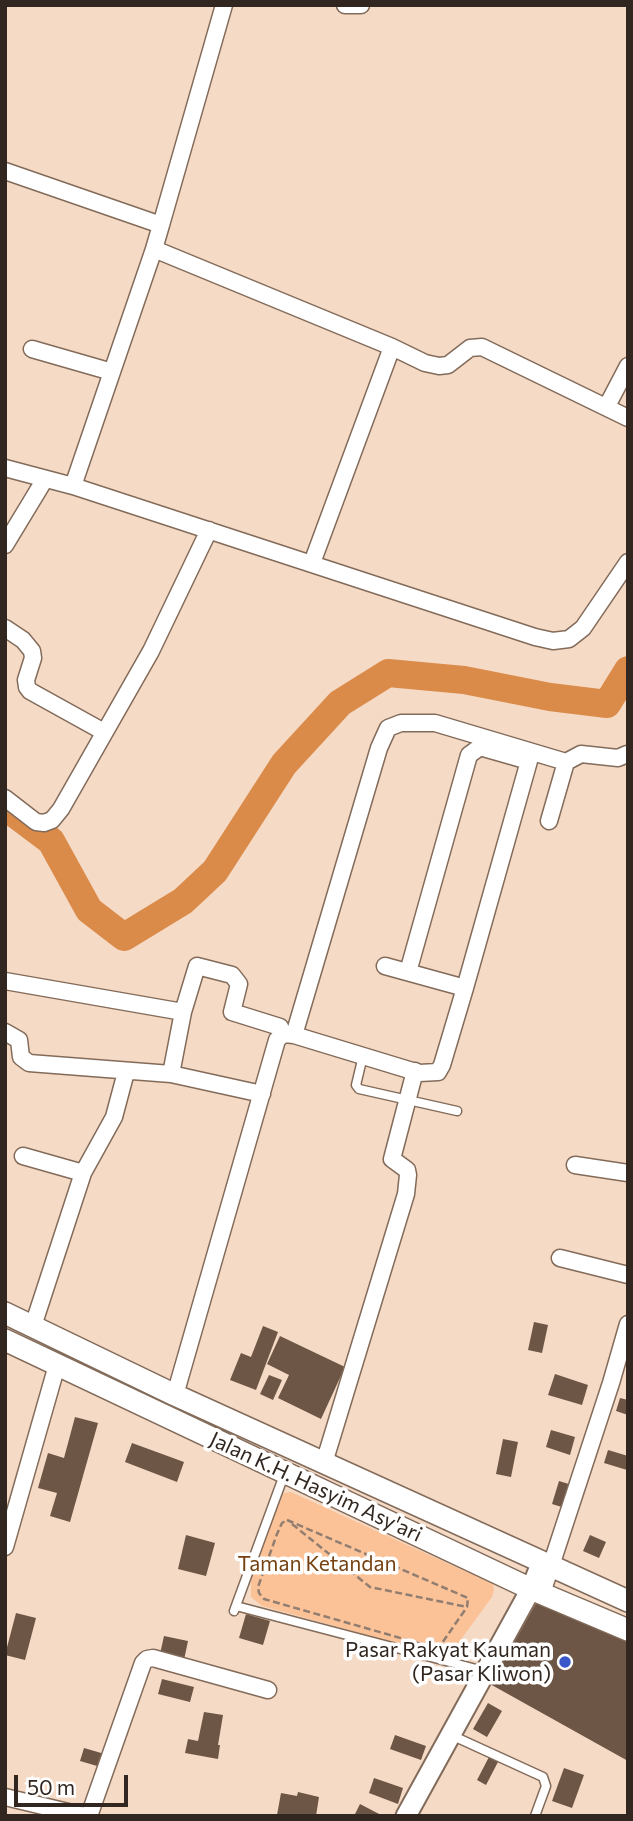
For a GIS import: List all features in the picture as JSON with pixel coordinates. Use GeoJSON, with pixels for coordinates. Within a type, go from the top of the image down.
{"type":"FeatureCollection","features":[{"type":"Feature","properties":{"kind":"main road","name":"Jalan K.H. Hasyim Asy'ari"},"geometry":{"type":"LineString","coordinates":[[5,1313],[175,1395],[628,1601]]}},
{"type":"Feature","properties":{"kind":"main road","name":"Jalan K.H. Hasyim Asy'ari"},"geometry":{"type":"LineString","coordinates":[[5,1340],[537,1591],[628,1630]]}},
{"type":"Feature","properties":{"kind":"street"},"geometry":{"type":"LineString","coordinates":[[73,486],[154,249],[224,5]]}},
{"type":"Feature","properties":{"kind":"street"},"geometry":{"type":"LineString","coordinates":[[345,5],[361,5]]}},
{"type":"Feature","properties":{"kind":"street"},"geometry":{"type":"LineString","coordinates":[[5,171],[161,225]]}},
{"type":"Feature","properties":{"kind":"street"},"geometry":{"type":"LineString","coordinates":[[154,249],[425,363],[448,365],[470,348],[482,347],[628,418]]}},
{"type":"Feature","properties":{"kind":"street"},"geometry":{"type":"LineString","coordinates":[[312,563],[391,347]]}},
{"type":"Feature","properties":{"kind":"street"},"geometry":{"type":"LineString","coordinates":[[32,349],[112,372]]}},
{"type":"Feature","properties":{"kind":"street"},"geometry":{"type":"LineString","coordinates":[[607,407],[628,366]]}},
{"type":"Feature","properties":{"kind":"street"},"geometry":{"type":"LineString","coordinates":[[5,468],[73,486],[553,641],[569,639],[583,628],[628,562]]}},
{"type":"Feature","properties":{"kind":"street"},"geometry":{"type":"LineString","coordinates":[[5,545],[45,480]]}},
{"type":"Feature","properties":{"kind":"street"},"geometry":{"type":"LineString","coordinates":[[5,798],[36,822],[52,820],[61,809],[151,651],[209,530]]}},
{"type":"Feature","properties":{"kind":"street"},"geometry":{"type":"LineString","coordinates":[[5,628],[32,650],[33,658],[26,680],[30,691],[104,733]]}},
{"type":"Feature","properties":{"kind":"street"},"geometry":{"type":"LineString","coordinates":[[175,1395],[277,1040],[288,1035],[379,748],[388,728],[401,723],[435,723],[531,756]]}},
{"type":"Feature","properties":{"kind":"street"},"geometry":{"type":"LineString","coordinates":[[408,972],[469,755],[480,747],[566,762],[581,754],[618,758],[628,754]]}},
{"type":"Feature","properties":{"kind":"street"},"geometry":{"type":"LineString","coordinates":[[171,1074],[183,1012],[197,966],[232,975],[239,984],[232,1012],[280,1027],[288,1035],[415,1072],[438,1072],[465,988],[531,756]]}},
{"type":"Feature","properties":{"kind":"street"},"geometry":{"type":"LineString","coordinates":[[549,821],[566,762]]}},
{"type":"Feature","properties":{"kind":"street"},"geometry":{"type":"LineString","coordinates":[[385,966],[465,988]]}},
{"type":"Feature","properties":{"kind":"street"},"geometry":{"type":"LineString","coordinates":[[5,981],[183,1012]]}},
{"type":"Feature","properties":{"kind":"street"},"geometry":{"type":"LineString","coordinates":[[5,1032],[19,1040],[22,1057],[29,1063],[171,1074],[262,1094]]}},
{"type":"Feature","properties":{"kind":"street"},"geometry":{"type":"LineString","coordinates":[[33,1326],[83,1173],[114,1117],[126,1072]]}},
{"type":"Feature","properties":{"kind":"street"},"geometry":{"type":"LineString","coordinates":[[324,1463],[406,1194],[407,1170],[392,1159],[415,1072]]}},
{"type":"Feature","properties":{"kind":"street"},"geometry":{"type":"LineString","coordinates":[[23,1156],[83,1173]]}},
{"type":"Feature","properties":{"kind":"street"},"geometry":{"type":"LineString","coordinates":[[575,1166],[628,1173]]}},
{"type":"Feature","properties":{"kind":"street"},"geometry":{"type":"LineString","coordinates":[[560,1258],[628,1275]]}},
{"type":"Feature","properties":{"kind":"street"},"geometry":{"type":"LineString","coordinates":[[406,1816],[485,1671],[537,1591],[611,1383],[628,1324]]}},
{"type":"Feature","properties":{"kind":"street"},"geometry":{"type":"LineString","coordinates":[[5,1547],[57,1365]]}},
{"type":"Feature","properties":{"kind":"street"},"geometry":{"type":"LineString","coordinates":[[5,1797],[87,1816],[147,1659],[153,1658],[268,1690]]}},
{"type":"Feature","properties":{"kind":"lane"},"geometry":{"type":"LineString","coordinates":[[363,1056],[357,1088],[457,1111]]}},
{"type":"Feature","properties":{"kind":"lane"},"geometry":{"type":"LineString","coordinates":[[285,1472],[235,1609],[485,1671]]}},
{"type":"Feature","properties":{"kind":"lane"},"geometry":{"type":"LineString","coordinates":[[451,1735],[543,1777],[546,1786],[535,1816]]}},
{"type":"Feature","properties":{"kind":"path"},"geometry":{"type":"LineString","coordinates":[[288,1520],[370,1587],[467,1607]]}},
{"type":"Feature","properties":{"kind":"path"},"geometry":{"type":"LineString","coordinates":[[288,1520],[468,1598],[467,1607],[440,1646],[432,1647],[264,1599],[258,1587],[282,1523],[288,1520]]}},
{"type":"Feature","properties":{"kind":"green space","name":"Taman Ketandan"},"geometry":{"type":"Polygon","coordinates":[[[291,1492],[493,1584],[492,1597],[454,1649],[440,1655],[262,1606],[251,1597],[251,1581],[277,1502],[284,1493],[291,1492]]]}},
{"type":"Feature","properties":{"kind":"building"},"geometry":{"type":"Polygon","coordinates":[[[534,1322],[548,1325],[542,1353],[528,1350],[534,1322]]]}},
{"type":"Feature","properties":{"kind":"building"},"geometry":{"type":"Polygon","coordinates":[[[263,1326],[278,1332],[256,1390],[230,1380],[241,1353],[251,1357],[263,1326]]]}},
{"type":"Feature","properties":{"kind":"building"},"geometry":{"type":"Polygon","coordinates":[[[280,1336],[345,1367],[321,1419],[278,1398],[289,1375],[267,1364],[280,1336]]]}},
{"type":"Feature","properties":{"kind":"building"},"geometry":{"type":"Polygon","coordinates":[[[555,1374],[588,1385],[582,1405],[548,1395],[555,1374]]]}},
{"type":"Feature","properties":{"kind":"building"},"geometry":{"type":"Polygon","coordinates":[[[269,1375],[282,1380],[273,1400],[260,1394],[269,1375]]]}},
{"type":"Feature","properties":{"kind":"building"},"geometry":{"type":"Polygon","coordinates":[[[620,1398],[628,1400],[628,1415],[616,1411],[620,1398]]]}},
{"type":"Feature","properties":{"kind":"building"},"geometry":{"type":"Polygon","coordinates":[[[75,1417],[98,1423],[70,1522],[50,1516],[57,1493],[38,1488],[48,1453],[64,1458],[75,1417]]]}},
{"type":"Feature","properties":{"kind":"building"},"geometry":{"type":"Polygon","coordinates":[[[551,1430],[575,1437],[570,1455],[546,1447],[551,1430]]]}},
{"type":"Feature","properties":{"kind":"building"},"geometry":{"type":"Polygon","coordinates":[[[503,1439],[518,1442],[511,1477],[496,1474],[503,1439]]]}},
{"type":"Feature","properties":{"kind":"building"},"geometry":{"type":"Polygon","coordinates":[[[132,1443],[184,1462],[177,1482],[125,1462],[132,1443]]]}},
{"type":"Feature","properties":{"kind":"building"},"geometry":{"type":"Polygon","coordinates":[[[608,1450],[628,1456],[627,1470],[604,1463],[608,1450]]]}},
{"type":"Feature","properties":{"kind":"building"},"geometry":{"type":"Polygon","coordinates":[[[559,1481],[572,1485],[565,1508],[552,1504],[559,1481]]]}},
{"type":"Feature","properties":{"kind":"building"},"geometry":{"type":"Polygon","coordinates":[[[186,1535],[215,1543],[206,1576],[178,1569],[186,1535]]]}},
{"type":"Feature","properties":{"kind":"building"},"geometry":{"type":"Polygon","coordinates":[[[590,1535],[606,1542],[599,1558],[583,1551],[590,1535]]]}},
{"type":"Feature","properties":{"kind":"building","name":"Pasar Rakyat Kauman (Pasar Kliwon)"},"geometry":{"type":"Polygon","coordinates":[[[538,1600],[628,1640],[628,1761],[490,1684],[538,1600]]]}},
{"type":"Feature","properties":{"kind":"building"},"geometry":{"type":"Polygon","coordinates":[[[16,1613],[36,1618],[25,1660],[5,1655],[16,1613]]]}},
{"type":"Feature","properties":{"kind":"building"},"geometry":{"type":"Polygon","coordinates":[[[246,1614],[270,1621],[263,1645],[239,1638],[246,1614]]]}},
{"type":"Feature","properties":{"kind":"building"},"geometry":{"type":"Polygon","coordinates":[[[164,1636],[188,1641],[184,1660],[160,1654],[164,1636]]]}},
{"type":"Feature","properties":{"kind":"building"},"geometry":{"type":"Polygon","coordinates":[[[162,1679],[194,1687],[190,1702],[158,1694],[162,1679]]]}},
{"type":"Feature","properties":{"kind":"building"},"geometry":{"type":"Polygon","coordinates":[[[488,1703],[502,1711],[487,1737],[473,1729],[488,1703]]]}},
{"type":"Feature","properties":{"kind":"building"},"geometry":{"type":"Polygon","coordinates":[[[204,1712],[223,1715],[218,1759],[185,1753],[188,1739],[198,1741],[204,1712]]]}},
{"type":"Feature","properties":{"kind":"building"},"geometry":{"type":"Polygon","coordinates":[[[395,1735],[426,1746],[421,1760],[390,1749],[395,1735]]]}},
{"type":"Feature","properties":{"kind":"building"},"geometry":{"type":"Polygon","coordinates":[[[84,1748],[108,1755],[104,1768],[80,1761],[84,1748]]]}},
{"type":"Feature","properties":{"kind":"building"},"geometry":{"type":"Polygon","coordinates":[[[489,1757],[498,1762],[486,1785],[477,1780],[489,1757]]]}},
{"type":"Feature","properties":{"kind":"building"},"geometry":{"type":"Polygon","coordinates":[[[564,1768],[584,1775],[572,1808],[552,1801],[564,1768]]]}},
{"type":"Feature","properties":{"kind":"building"},"geometry":{"type":"Polygon","coordinates":[[[374,1778],[403,1788],[398,1804],[369,1793],[374,1778]]]}},
{"type":"Feature","properties":{"kind":"building"},"geometry":{"type":"Polygon","coordinates":[[[298,1792],[319,1797],[316,1816],[277,1815],[281,1793],[297,1796],[298,1792]]]}},
{"type":"Feature","properties":{"kind":"building"},"geometry":{"type":"Polygon","coordinates":[[[360,1804],[383,1816],[354,1816],[360,1804]]]}},
{"type":"Feature","properties":{"kind":"waterway"},"geometry":{"type":"LineString","coordinates":[[7,808],[51,841],[89,910],[124,937],[183,901],[215,871],[284,764],[340,703],[388,673],[464,680],[550,697],[607,704],[628,670]]}},
{"type":"Feature","properties":{"kind":"place","name":"Pasar Rakyat Kauman (Pasar Kliwon)"},"geometry":{"type":"Point","coordinates":[565,1662]}}]}
